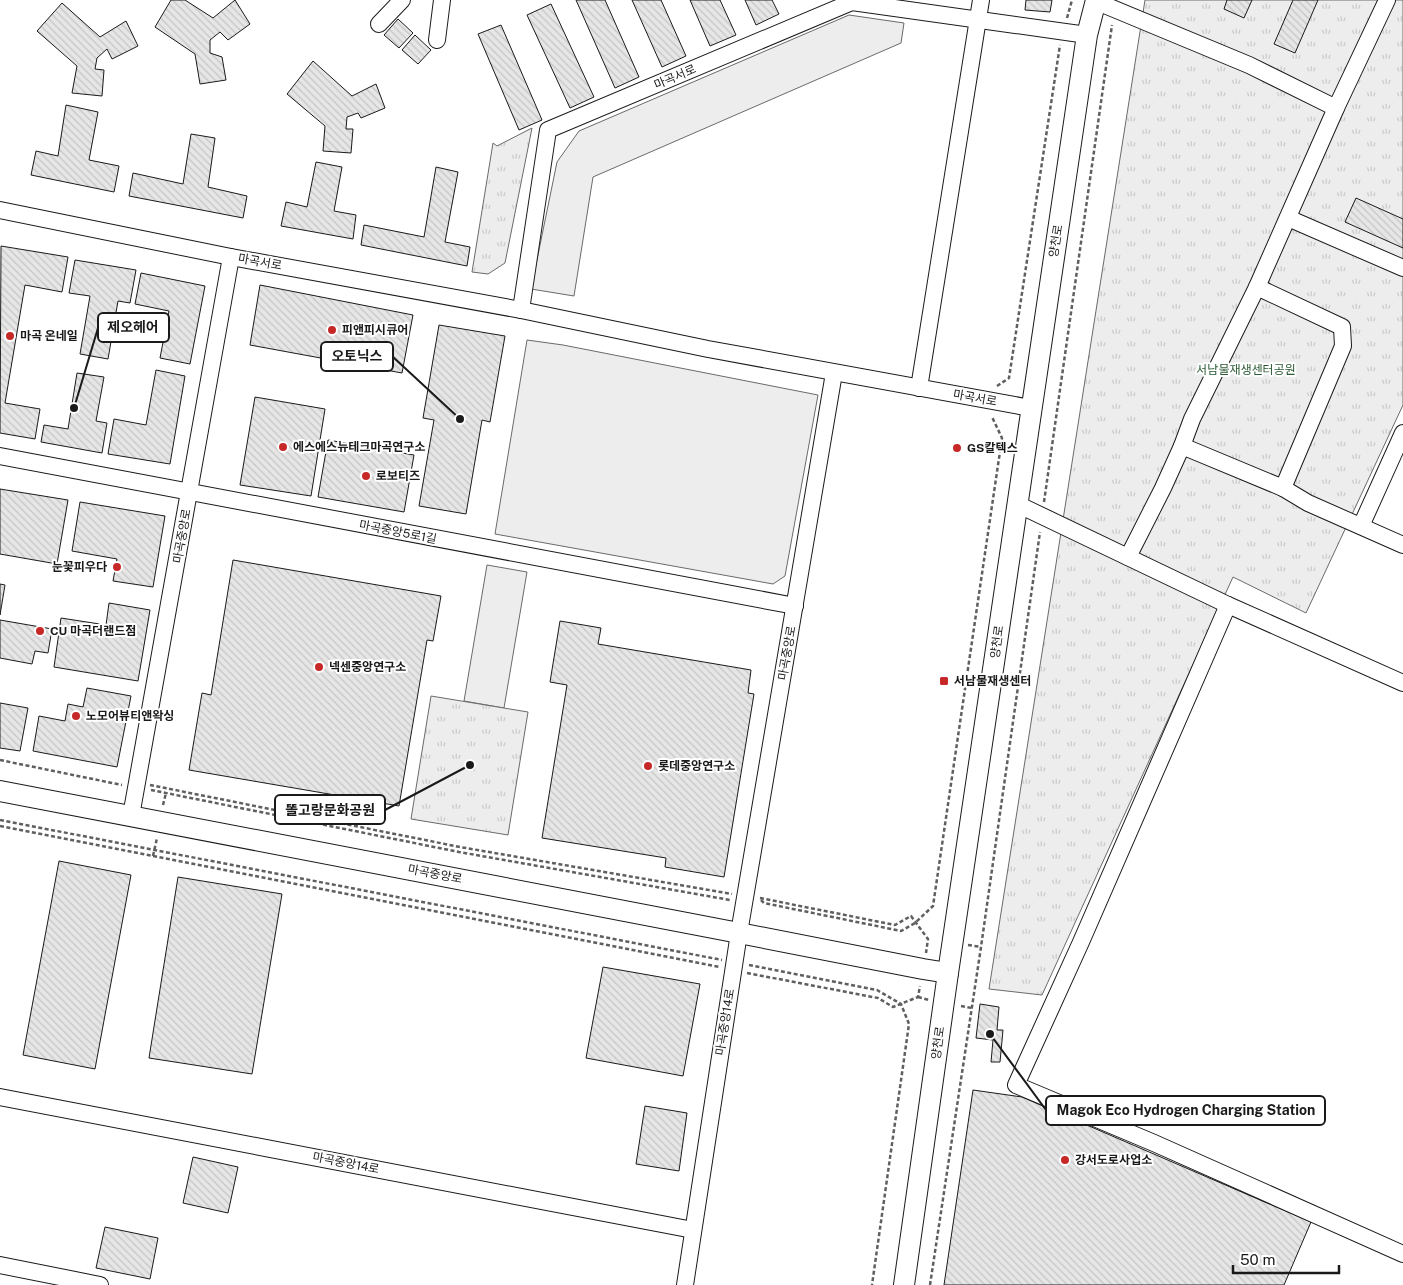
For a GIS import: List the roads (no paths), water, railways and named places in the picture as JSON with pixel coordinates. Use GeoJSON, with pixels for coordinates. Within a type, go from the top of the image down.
{"type":"FeatureCollection","features":[{"type":"Feature","properties":{"kind":"main road","name":"양천로"},"geometry":{"type":"LineString","coordinates":[[904,1285],[1031,408],[1087,35],[1095,0]]}},
{"type":"Feature","properties":{"kind":"main road","name":"마곡중앙로"},"geometry":{"type":"LineString","coordinates":[[0,791],[923,970],[948,973]]}},
{"type":"Feature","properties":{"kind":"street"},"geometry":{"type":"LineString","coordinates":[[379,24],[402,0]]}},
{"type":"Feature","properties":{"kind":"street"},"geometry":{"type":"LineString","coordinates":[[437,40],[442,0]]}},
{"type":"Feature","properties":{"kind":"street"},"geometry":{"type":"LineString","coordinates":[[919,388],[981,0]]}},
{"type":"Feature","properties":{"kind":"street"},"geometry":{"type":"LineString","coordinates":[[1095,0],[1249,65],[1336,108]]}},
{"type":"Feature","properties":{"kind":"street"},"geometry":{"type":"LineString","coordinates":[[1128,557],[1182,446],[1192,419],[1257,287],[1336,108],[1387,0]]}},
{"type":"Feature","properties":{"kind":"street","name":"마곡서로"},"geometry":{"type":"LineString","coordinates":[[521,310],[548,130],[851,1],[1087,35]]}},
{"type":"Feature","properties":{"kind":"street","name":"마곡서로"},"geometry":{"type":"LineString","coordinates":[[0,210],[231,257],[521,310],[708,349],[1031,408]]}},
{"type":"Feature","properties":{"kind":"street"},"geometry":{"type":"LineString","coordinates":[[1288,218],[1403,268]]}},
{"type":"Feature","properties":{"kind":"street","name":"마곡중앙로"},"geometry":{"type":"LineString","coordinates":[[131,816],[231,257]]}},
{"type":"Feature","properties":{"kind":"street"},"geometry":{"type":"LineString","coordinates":[[1257,287],[1342,327],[1343,346],[1283,488]]}},
{"type":"Feature","properties":{"kind":"street","name":"마곡중앙로"},"geometry":{"type":"LineString","coordinates":[[739,933],[796,606],[834,372]]}},
{"type":"Feature","properties":{"kind":"street"},"geometry":{"type":"LineString","coordinates":[[1361,526],[1403,433]]}},
{"type":"Feature","properties":{"kind":"street"},"geometry":{"type":"LineString","coordinates":[[1182,446],[1283,488],[1308,503],[1403,544]]}},
{"type":"Feature","properties":{"kind":"street","name":"마곡중앙5로1길"},"geometry":{"type":"LineString","coordinates":[[0,456],[796,606]]}},
{"type":"Feature","properties":{"kind":"street"},"geometry":{"type":"LineString","coordinates":[[1017,504],[1228,605],[1403,683]]}},
{"type":"Feature","properties":{"kind":"street"},"geometry":{"type":"LineString","coordinates":[[1228,605],[1016,1086],[1163,1147],[1403,1254]]}},
{"type":"Feature","properties":{"kind":"street","name":"마곡중앙14로"},"geometry":{"type":"LineString","coordinates":[[685,1285],[739,933]]}},
{"type":"Feature","properties":{"kind":"street","name":"마곡중앙14로"},"geometry":{"type":"LineString","coordinates":[[0,1096],[693,1230]]}},
{"type":"Feature","properties":{"kind":"street"},"geometry":{"type":"LineString","coordinates":[[0,1265],[100,1285]]}},
{"type":"Feature","properties":{"kind":"place","name":"피앤피시큐어"},"geometry":{"type":"Point","coordinates":[332,330]}},
{"type":"Feature","properties":{"kind":"place","name":"마곡 온네일"},"geometry":{"type":"Point","coordinates":[10,336]}},
{"type":"Feature","properties":{"kind":"place","name":"제오헤어"},"geometry":{"type":"Point","coordinates":[74,408]}},
{"type":"Feature","properties":{"kind":"place","name":"오토닉스"},"geometry":{"type":"Point","coordinates":[460,419]}},
{"type":"Feature","properties":{"kind":"place","name":"에스에스뉴테크마곡연구소"},"geometry":{"type":"Point","coordinates":[283,447]}},
{"type":"Feature","properties":{"kind":"place","name":"GS칼텍스"},"geometry":{"type":"Point","coordinates":[957,448]}},
{"type":"Feature","properties":{"kind":"place","name":"로보티즈"},"geometry":{"type":"Point","coordinates":[366,476]}},
{"type":"Feature","properties":{"kind":"place","name":"눈꽃피우다"},"geometry":{"type":"Point","coordinates":[117,567]}},
{"type":"Feature","properties":{"kind":"place","name":"CU 마곡더랜드점"},"geometry":{"type":"Point","coordinates":[40,631]}},
{"type":"Feature","properties":{"kind":"place","name":"넥센중앙연구소"},"geometry":{"type":"Point","coordinates":[319,667]}},
{"type":"Feature","properties":{"kind":"place","name":"서남물재생센터"},"geometry":{"type":"Point","coordinates":[944,681]}},
{"type":"Feature","properties":{"kind":"place","name":"노모어뷰티앤왁싱"},"geometry":{"type":"Point","coordinates":[76,716]}},
{"type":"Feature","properties":{"kind":"place","name":"똘고랑문화공원"},"geometry":{"type":"Point","coordinates":[470,765]}},
{"type":"Feature","properties":{"kind":"place","name":"롯데중앙연구소"},"geometry":{"type":"Point","coordinates":[648,766]}},
{"type":"Feature","properties":{"kind":"place","name":"Magok Eco Hydrogen Charging Station"},"geometry":{"type":"Point","coordinates":[990,1034]}},
{"type":"Feature","properties":{"kind":"place","name":"강서도로사업소"},"geometry":{"type":"Point","coordinates":[1065,1160]}},
{"type":"Feature","properties":{"kind":"park label","name":"서남물재생센터공원"},"geometry":{"type":"Point","coordinates":[1246,370]}}]}
